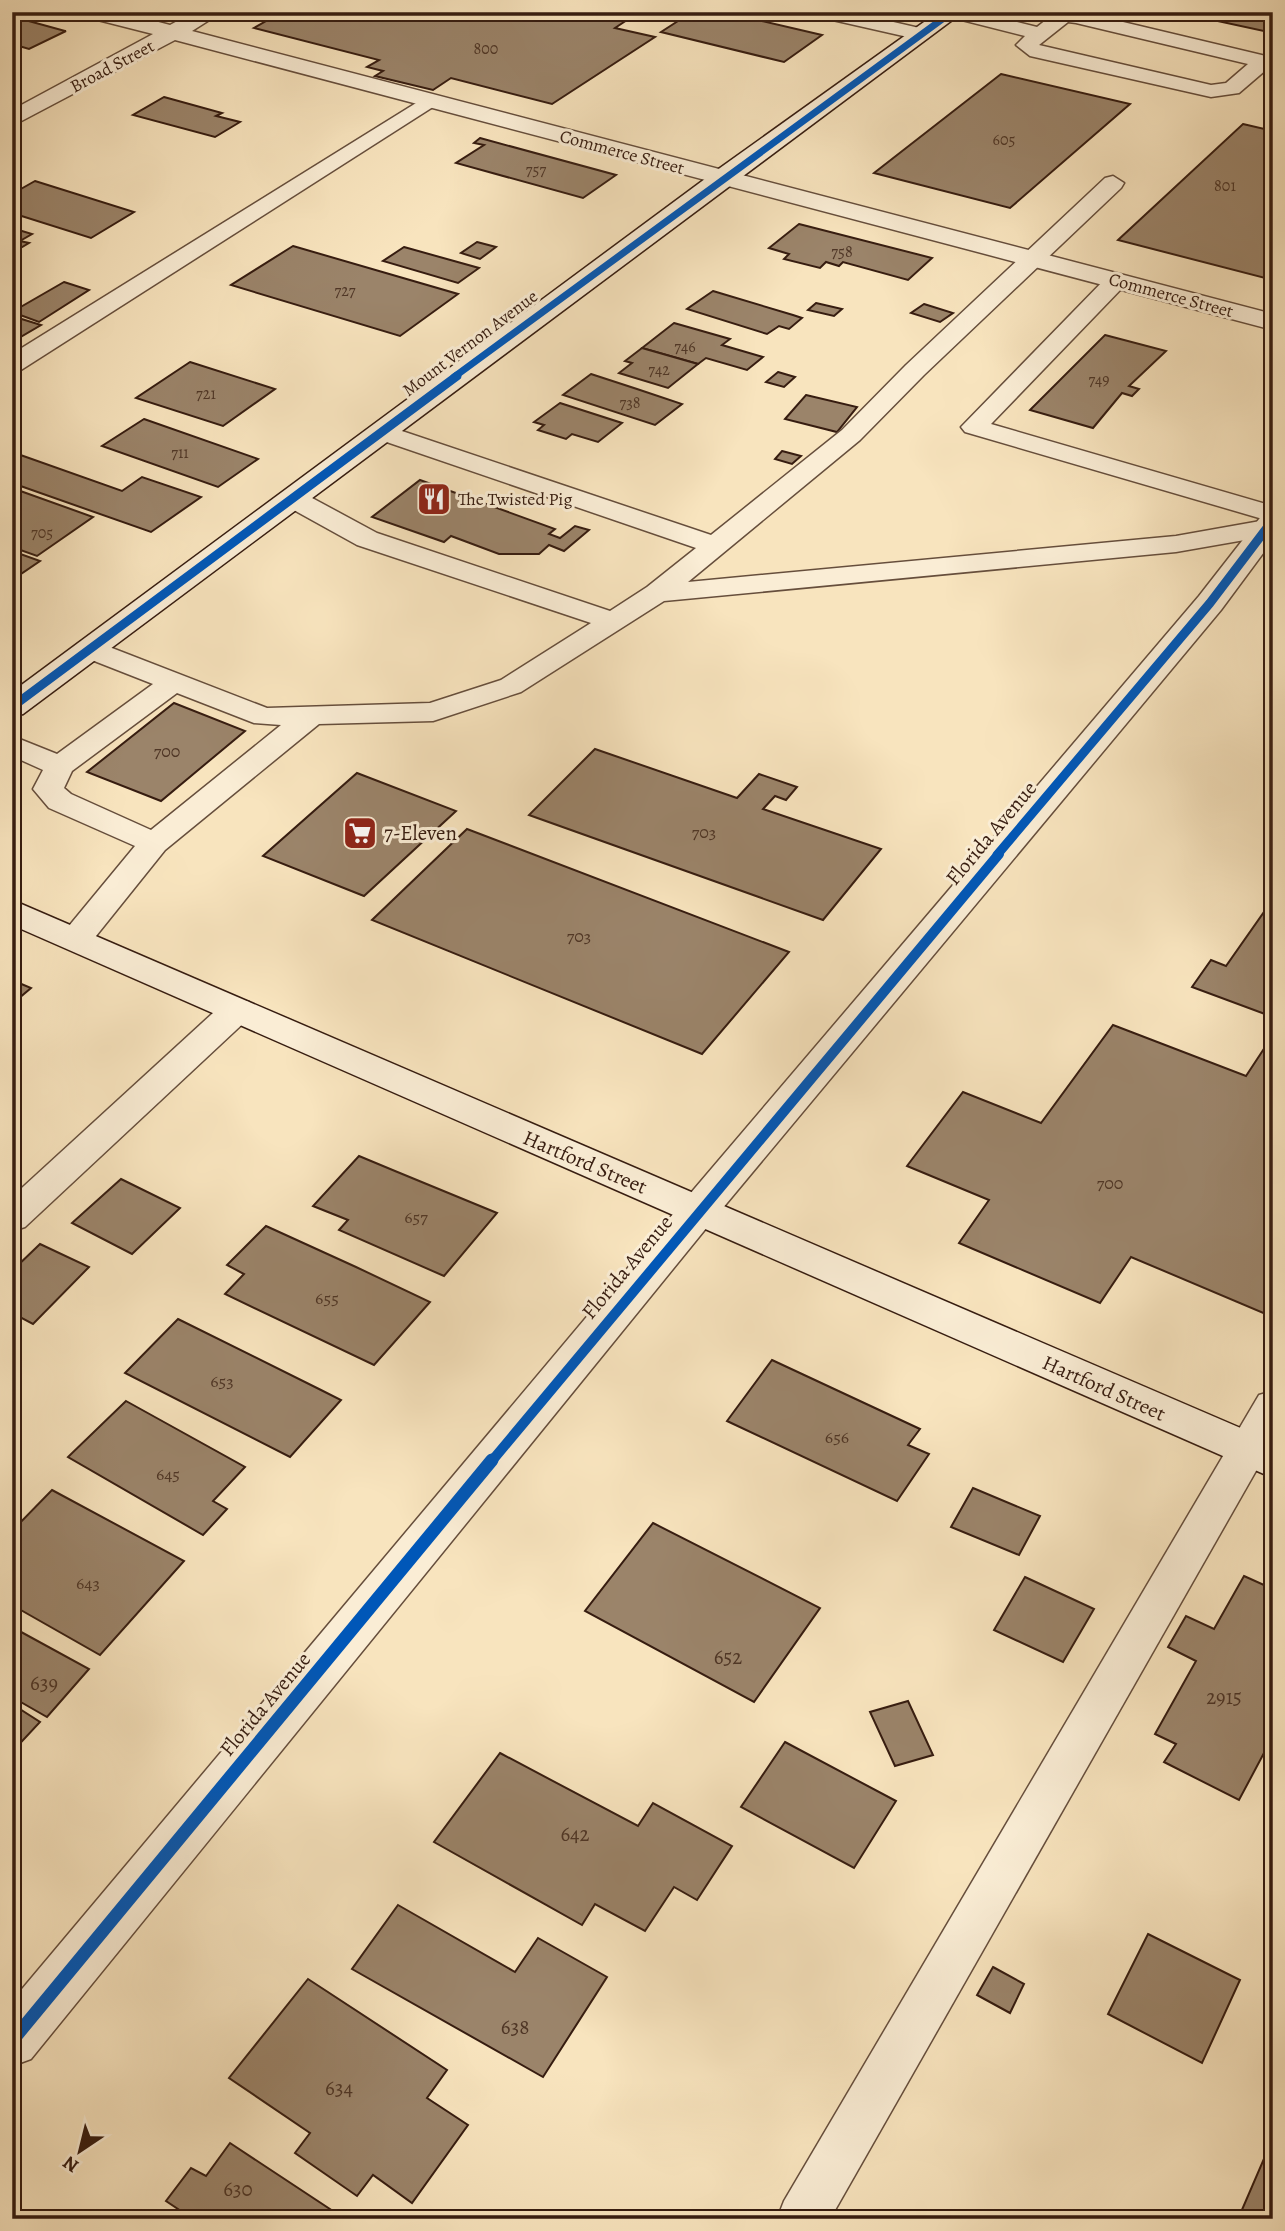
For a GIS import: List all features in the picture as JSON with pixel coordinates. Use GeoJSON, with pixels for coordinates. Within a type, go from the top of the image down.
{"type":"FeatureCollection","features":[{"type":"Feature","properties":{"kind":"street","name":"Commerce Street"},"geometry":{"type":"LineString","coordinates":[[94,12],[1273,322]]}},
{"type":"Feature","properties":{"kind":"street","name":"Broad Street"},"geometry":{"type":"LineString","coordinates":[[12,119],[211,12]]}},
{"type":"Feature","properties":{"kind":"street","name":"Mount Vernon Avenue"},"geometry":{"type":"LineString","coordinates":[[12,707],[722,178],[953,12]]}},
{"type":"Feature","properties":{"kind":"street","name":"Florida Avenue"},"geometry":{"type":"LineString","coordinates":[[12,2041],[698,1211],[1210,603],[1271,521]]}},
{"type":"Feature","properties":{"kind":"street","name":"Hartford Street"},"geometry":{"type":"LineString","coordinates":[[12,911],[1260,1456]]}},
{"type":"Feature","properties":{"kind":"lane"},"geometry":{"type":"LineString","coordinates":[[822,12],[921,34]]}},
{"type":"Feature","properties":{"kind":"lane"},"geometry":{"type":"LineString","coordinates":[[953,12],[1040,34]]}},
{"type":"Feature","properties":{"kind":"lane"},"geometry":{"type":"LineString","coordinates":[[1064,16],[1268,62],[1232,89],[1211,91],[1037,52],[1026,45],[1064,16]]}},
{"type":"Feature","properties":{"kind":"lane"},"geometry":{"type":"LineString","coordinates":[[12,365],[429,101]]}},
{"type":"Feature","properties":{"kind":"lane"},"geometry":{"type":"LineString","coordinates":[[89,649],[264,717],[433,712],[511,686],[657,593],[851,435],[915,370],[1113,183]]}},
{"type":"Feature","properties":{"kind":"lane"},"geometry":{"type":"LineString","coordinates":[[1116,281],[974,427],[1271,521]]}},
{"type":"Feature","properties":{"kind":"lane"},"geometry":{"type":"LineString","coordinates":[[381,432],[716,546]]}},
{"type":"Feature","properties":{"kind":"lane"},"geometry":{"type":"LineString","coordinates":[[292,498],[367,539],[613,621]]}},
{"type":"Feature","properties":{"kind":"lane"},"geometry":{"type":"LineString","coordinates":[[657,593],[1176,544],[1271,521]]}},
{"type":"Feature","properties":{"kind":"lane"},"geometry":{"type":"LineString","coordinates":[[154,843],[60,801],[48,789],[60,766],[174,682]]}},
{"type":"Feature","properties":{"kind":"lane"},"geometry":{"type":"LineString","coordinates":[[76,939],[154,843],[312,715]]}},
{"type":"Feature","properties":{"kind":"lane"},"geometry":{"type":"LineString","coordinates":[[12,745],[60,766]]}},
{"type":"Feature","properties":{"kind":"lane"},"geometry":{"type":"LineString","coordinates":[[12,1218],[237,1010]]}},
{"type":"Feature","properties":{"kind":"lane"},"geometry":{"type":"LineString","coordinates":[[802,2219],[1260,1456],[1273,1406]]}},
{"type":"Feature","properties":{"kind":"building"},"geometry":{"type":"Polygon","coordinates":[[[282,12],[639,12],[615,28],[655,37],[552,104],[451,78],[433,90],[375,76],[383,71],[367,67],[379,60],[254,28],[282,12]]]}},
{"type":"Feature","properties":{"kind":"building"},"geometry":{"type":"Polygon","coordinates":[[[692,12],[724,12],[822,35],[784,62],[661,32],[692,12]]]}},
{"type":"Feature","properties":{"kind":"building"},"geometry":{"type":"Polygon","coordinates":[[[1176,12],[1273,12],[1273,33],[1176,12]]]}},
{"type":"Feature","properties":{"kind":"building"},"geometry":{"type":"Polygon","coordinates":[[[25,20],[66,31],[29,49],[12,44],[12,22],[25,20]]]}},
{"type":"Feature","properties":{"kind":"building"},"geometry":{"type":"Polygon","coordinates":[[[1001,74],[1130,104],[1010,208],[874,173],[1001,74]]]}},
{"type":"Feature","properties":{"kind":"building"},"geometry":{"type":"Polygon","coordinates":[[[164,97],[222,113],[216,116],[240,122],[215,137],[133,115],[164,97]]]}},
{"type":"Feature","properties":{"kind":"building"},"geometry":{"type":"Polygon","coordinates":[[[1243,124],[1273,131],[1273,280],[1118,240],[1243,124]]]}},
{"type":"Feature","properties":{"kind":"building"},"geometry":{"type":"Polygon","coordinates":[[[480,138],[616,175],[583,198],[456,163],[484,145],[474,143],[480,138]]]}},
{"type":"Feature","properties":{"kind":"building"},"geometry":{"type":"Polygon","coordinates":[[[35,181],[134,212],[91,238],[12,213],[12,194],[35,181]]]}},
{"type":"Feature","properties":{"kind":"building"},"geometry":{"type":"Polygon","coordinates":[[[799,224],[932,258],[908,280],[843,262],[839,266],[826,262],[820,268],[784,259],[789,254],[769,248],[799,224]]]}},
{"type":"Feature","properties":{"kind":"building"},"geometry":{"type":"Polygon","coordinates":[[[12,228],[32,234],[20,241],[29,243],[12,253],[12,228]]]}},
{"type":"Feature","properties":{"kind":"building"},"geometry":{"type":"Polygon","coordinates":[[[477,242],[496,247],[480,259],[461,253],[477,242]]]}},
{"type":"Feature","properties":{"kind":"building"},"geometry":{"type":"Polygon","coordinates":[[[293,246],[458,294],[400,336],[231,285],[293,246]]]}},
{"type":"Feature","properties":{"kind":"building"},"geometry":{"type":"Polygon","coordinates":[[[404,247],[479,268],[458,283],[383,261],[404,247]]]}},
{"type":"Feature","properties":{"kind":"building"},"geometry":{"type":"Polygon","coordinates":[[[64,282],[89,290],[39,322],[12,312],[64,282]]]}},
{"type":"Feature","properties":{"kind":"building"},"geometry":{"type":"Polygon","coordinates":[[[713,291],[802,318],[789,329],[779,326],[767,334],[687,309],[713,291]]]}},
{"type":"Feature","properties":{"kind":"building"},"geometry":{"type":"Polygon","coordinates":[[[816,303],[842,309],[834,316],[808,310],[816,303]]]}},
{"type":"Feature","properties":{"kind":"building"},"geometry":{"type":"Polygon","coordinates":[[[924,304],[953,313],[940,322],[911,313],[924,304]]]}},
{"type":"Feature","properties":{"kind":"building"},"geometry":{"type":"Polygon","coordinates":[[[12,316],[41,325],[12,342],[12,316]]]}},
{"type":"Feature","properties":{"kind":"building"},"geometry":{"type":"Polygon","coordinates":[[[674,323],[730,339],[722,345],[763,357],[747,370],[706,358],[698,364],[642,348],[674,323]]]}},
{"type":"Feature","properties":{"kind":"building"},"geometry":{"type":"Polygon","coordinates":[[[1105,335],[1166,351],[1129,386],[1139,389],[1132,396],[1122,393],[1093,428],[1030,410],[1105,335]]]}},
{"type":"Feature","properties":{"kind":"building"},"geometry":{"type":"Polygon","coordinates":[[[642,348],[698,364],[668,388],[619,373],[632,363],[625,361],[642,348]]]}},
{"type":"Feature","properties":{"kind":"building"},"geometry":{"type":"Polygon","coordinates":[[[190,362],[275,389],[223,426],[136,398],[190,362]]]}},
{"type":"Feature","properties":{"kind":"building"},"geometry":{"type":"Polygon","coordinates":[[[778,372],[795,377],[784,387],[766,382],[778,372]]]}},
{"type":"Feature","properties":{"kind":"building"},"geometry":{"type":"Polygon","coordinates":[[[591,374],[682,404],[655,425],[563,395],[591,374]]]}},
{"type":"Feature","properties":{"kind":"building"},"geometry":{"type":"Polygon","coordinates":[[[806,395],[857,407],[837,432],[785,419],[806,395]]]}},
{"type":"Feature","properties":{"kind":"building"},"geometry":{"type":"Polygon","coordinates":[[[560,403],[622,423],[598,442],[572,434],[566,439],[538,430],[544,425],[534,422],[560,403]]]}},
{"type":"Feature","properties":{"kind":"building"},"geometry":{"type":"Polygon","coordinates":[[[144,419],[258,459],[218,487],[102,446],[144,419]]]}},
{"type":"Feature","properties":{"kind":"building"},"geometry":{"type":"Polygon","coordinates":[[[782,451],[801,456],[792,464],[775,459],[782,451]]]}},
{"type":"Feature","properties":{"kind":"building"},"geometry":{"type":"Polygon","coordinates":[[[12,452],[122,491],[142,477],[201,497],[151,532],[12,483],[12,452]]]}},
{"type":"Feature","properties":{"kind":"building","name":"The Twisted Pig"},"geometry":{"type":"Polygon","coordinates":[[[420,480],[555,529],[549,534],[560,538],[575,526],[589,530],[564,551],[549,545],[539,554],[499,554],[451,536],[444,542],[372,517],[420,480]]]}},
{"type":"Feature","properties":{"kind":"building"},"geometry":{"type":"Polygon","coordinates":[[[12,488],[93,517],[37,556],[12,547],[12,488]]]}},
{"type":"Feature","properties":{"kind":"building"},"geometry":{"type":"Polygon","coordinates":[[[12,551],[40,561],[12,580],[12,551]]]}},
{"type":"Feature","properties":{"kind":"building"},"geometry":{"type":"Polygon","coordinates":[[[174,703],[245,731],[161,801],[87,772],[174,703]]]}},
{"type":"Feature","properties":{"kind":"building"},"geometry":{"type":"Polygon","coordinates":[[[595,749],[737,798],[759,774],[797,787],[786,800],[775,796],[763,809],[881,849],[823,920],[529,815],[595,749]]]}},
{"type":"Feature","properties":{"kind":"building","name":"7-Eleven"},"geometry":{"type":"Polygon","coordinates":[[[357,773],[456,811],[364,896],[263,856],[357,773]]]}},
{"type":"Feature","properties":{"kind":"building"},"geometry":{"type":"Polygon","coordinates":[[[467,829],[789,952],[702,1054],[372,920],[467,829]]]}},
{"type":"Feature","properties":{"kind":"building"},"geometry":{"type":"Polygon","coordinates":[[[1273,899],[1273,1017],[1192,987],[1211,960],[1226,966],[1273,899]]]}},
{"type":"Feature","properties":{"kind":"building"},"geometry":{"type":"Polygon","coordinates":[[[12,980],[31,988],[12,1004],[12,980]]]}},
{"type":"Feature","properties":{"kind":"building"},"geometry":{"type":"Polygon","coordinates":[[[1113,1025],[1246,1076],[1273,1035],[1273,1317],[1131,1257],[1100,1303],[959,1243],[989,1200],[907,1166],[963,1092],[1041,1123],[1113,1025]]]}},
{"type":"Feature","properties":{"kind":"building"},"geometry":{"type":"Polygon","coordinates":[[[359,1156],[497,1213],[444,1276],[339,1230],[348,1220],[313,1206],[359,1156]]]}},
{"type":"Feature","properties":{"kind":"building"},"geometry":{"type":"Polygon","coordinates":[[[121,1179],[180,1208],[132,1254],[72,1223],[121,1179]]]}},
{"type":"Feature","properties":{"kind":"building"},"geometry":{"type":"Polygon","coordinates":[[[266,1226],[430,1302],[374,1365],[225,1294],[244,1274],[227,1265],[266,1226]]]}},
{"type":"Feature","properties":{"kind":"building"},"geometry":{"type":"Polygon","coordinates":[[[40,1244],[89,1267],[33,1324],[12,1313],[12,1271],[40,1244]]]}},
{"type":"Feature","properties":{"kind":"building"},"geometry":{"type":"Polygon","coordinates":[[[178,1319],[341,1400],[290,1457],[125,1373],[178,1319]]]}},
{"type":"Feature","properties":{"kind":"building"},"geometry":{"type":"Polygon","coordinates":[[[772,1360],[920,1429],[908,1445],[929,1454],[897,1501],[727,1421],[772,1360]]]}},
{"type":"Feature","properties":{"kind":"building"},"geometry":{"type":"Polygon","coordinates":[[[126,1401],[245,1467],[213,1501],[227,1509],[203,1535],[68,1457],[126,1401]]]}},
{"type":"Feature","properties":{"kind":"building"},"geometry":{"type":"Polygon","coordinates":[[[973,1488],[1040,1516],[1019,1555],[951,1527],[973,1488]]]}},
{"type":"Feature","properties":{"kind":"building"},"geometry":{"type":"Polygon","coordinates":[[[52,1490],[184,1561],[100,1655],[12,1605],[12,1531],[52,1490]]]}},
{"type":"Feature","properties":{"kind":"building"},"geometry":{"type":"Polygon","coordinates":[[[653,1523],[820,1608],[754,1702],[585,1611],[653,1523]]]}},
{"type":"Feature","properties":{"kind":"building"},"geometry":{"type":"Polygon","coordinates":[[[1244,1576],[1273,1589],[1273,1736],[1239,1800],[1164,1762],[1176,1744],[1155,1734],[1196,1661],[1168,1647],[1186,1616],[1214,1629],[1244,1576]]]}},
{"type":"Feature","properties":{"kind":"building"},"geometry":{"type":"Polygon","coordinates":[[[1025,1577],[1094,1609],[1063,1662],[994,1630],[1025,1577]]]}},
{"type":"Feature","properties":{"kind":"building"},"geometry":{"type":"Polygon","coordinates":[[[12,1627],[89,1669],[47,1717],[12,1697],[12,1627]]]}},
{"type":"Feature","properties":{"kind":"building"},"geometry":{"type":"Polygon","coordinates":[[[908,1701],[933,1755],[895,1766],[870,1712],[908,1701]]]}},
{"type":"Feature","properties":{"kind":"building"},"geometry":{"type":"Polygon","coordinates":[[[12,1704],[40,1722],[12,1752],[12,1704]]]}},
{"type":"Feature","properties":{"kind":"building"},"geometry":{"type":"Polygon","coordinates":[[[785,1742],[896,1801],[854,1868],[741,1807],[785,1742]]]}},
{"type":"Feature","properties":{"kind":"building"},"geometry":{"type":"Polygon","coordinates":[[[500,1753],[638,1826],[653,1803],[732,1846],[697,1900],[674,1887],[645,1931],[595,1904],[582,1925],[434,1842],[500,1753]]]}},
{"type":"Feature","properties":{"kind":"building"},"geometry":{"type":"Polygon","coordinates":[[[398,1905],[515,1972],[538,1938],[607,1977],[543,2077],[352,1969],[398,1905]]]}},
{"type":"Feature","properties":{"kind":"building"},"geometry":{"type":"Polygon","coordinates":[[[1148,1934],[1240,1980],[1202,2063],[1108,2014],[1148,1934]]]}},
{"type":"Feature","properties":{"kind":"building"},"geometry":{"type":"Polygon","coordinates":[[[993,1967],[1024,1984],[1010,2013],[977,1995],[993,1967]]]}},
{"type":"Feature","properties":{"kind":"building"},"geometry":{"type":"Polygon","coordinates":[[[308,1979],[447,2070],[427,2098],[468,2125],[412,2203],[373,2175],[357,2196],[295,2153],[310,2133],[229,2078],[308,1979]]]}},
{"type":"Feature","properties":{"kind":"building"},"geometry":{"type":"Polygon","coordinates":[[[230,2143],[345,2219],[193,2219],[166,2201],[191,2168],[206,2176],[230,2143]]]}},
{"type":"Feature","properties":{"kind":"building"},"geometry":{"type":"Polygon","coordinates":[[[1269,2147],[1273,2149],[1273,2219],[1238,2219],[1269,2147]]]}},
{"type":"Feature","properties":{"kind":"cycle path"},"geometry":{"type":"LineString","coordinates":[[12,707],[722,178],[952,12]]}},
{"type":"Feature","properties":{"kind":"cycle path"},"geometry":{"type":"LineString","coordinates":[[12,2041],[698,1211],[1210,603],[1273,520]]}},
{"type":"Feature","properties":{"kind":"place","name":"The Twisted Pig"},"geometry":{"type":"Point","coordinates":[434,499]}},
{"type":"Feature","properties":{"kind":"place","name":"7-Eleven"},"geometry":{"type":"Point","coordinates":[360,833]}}]}
